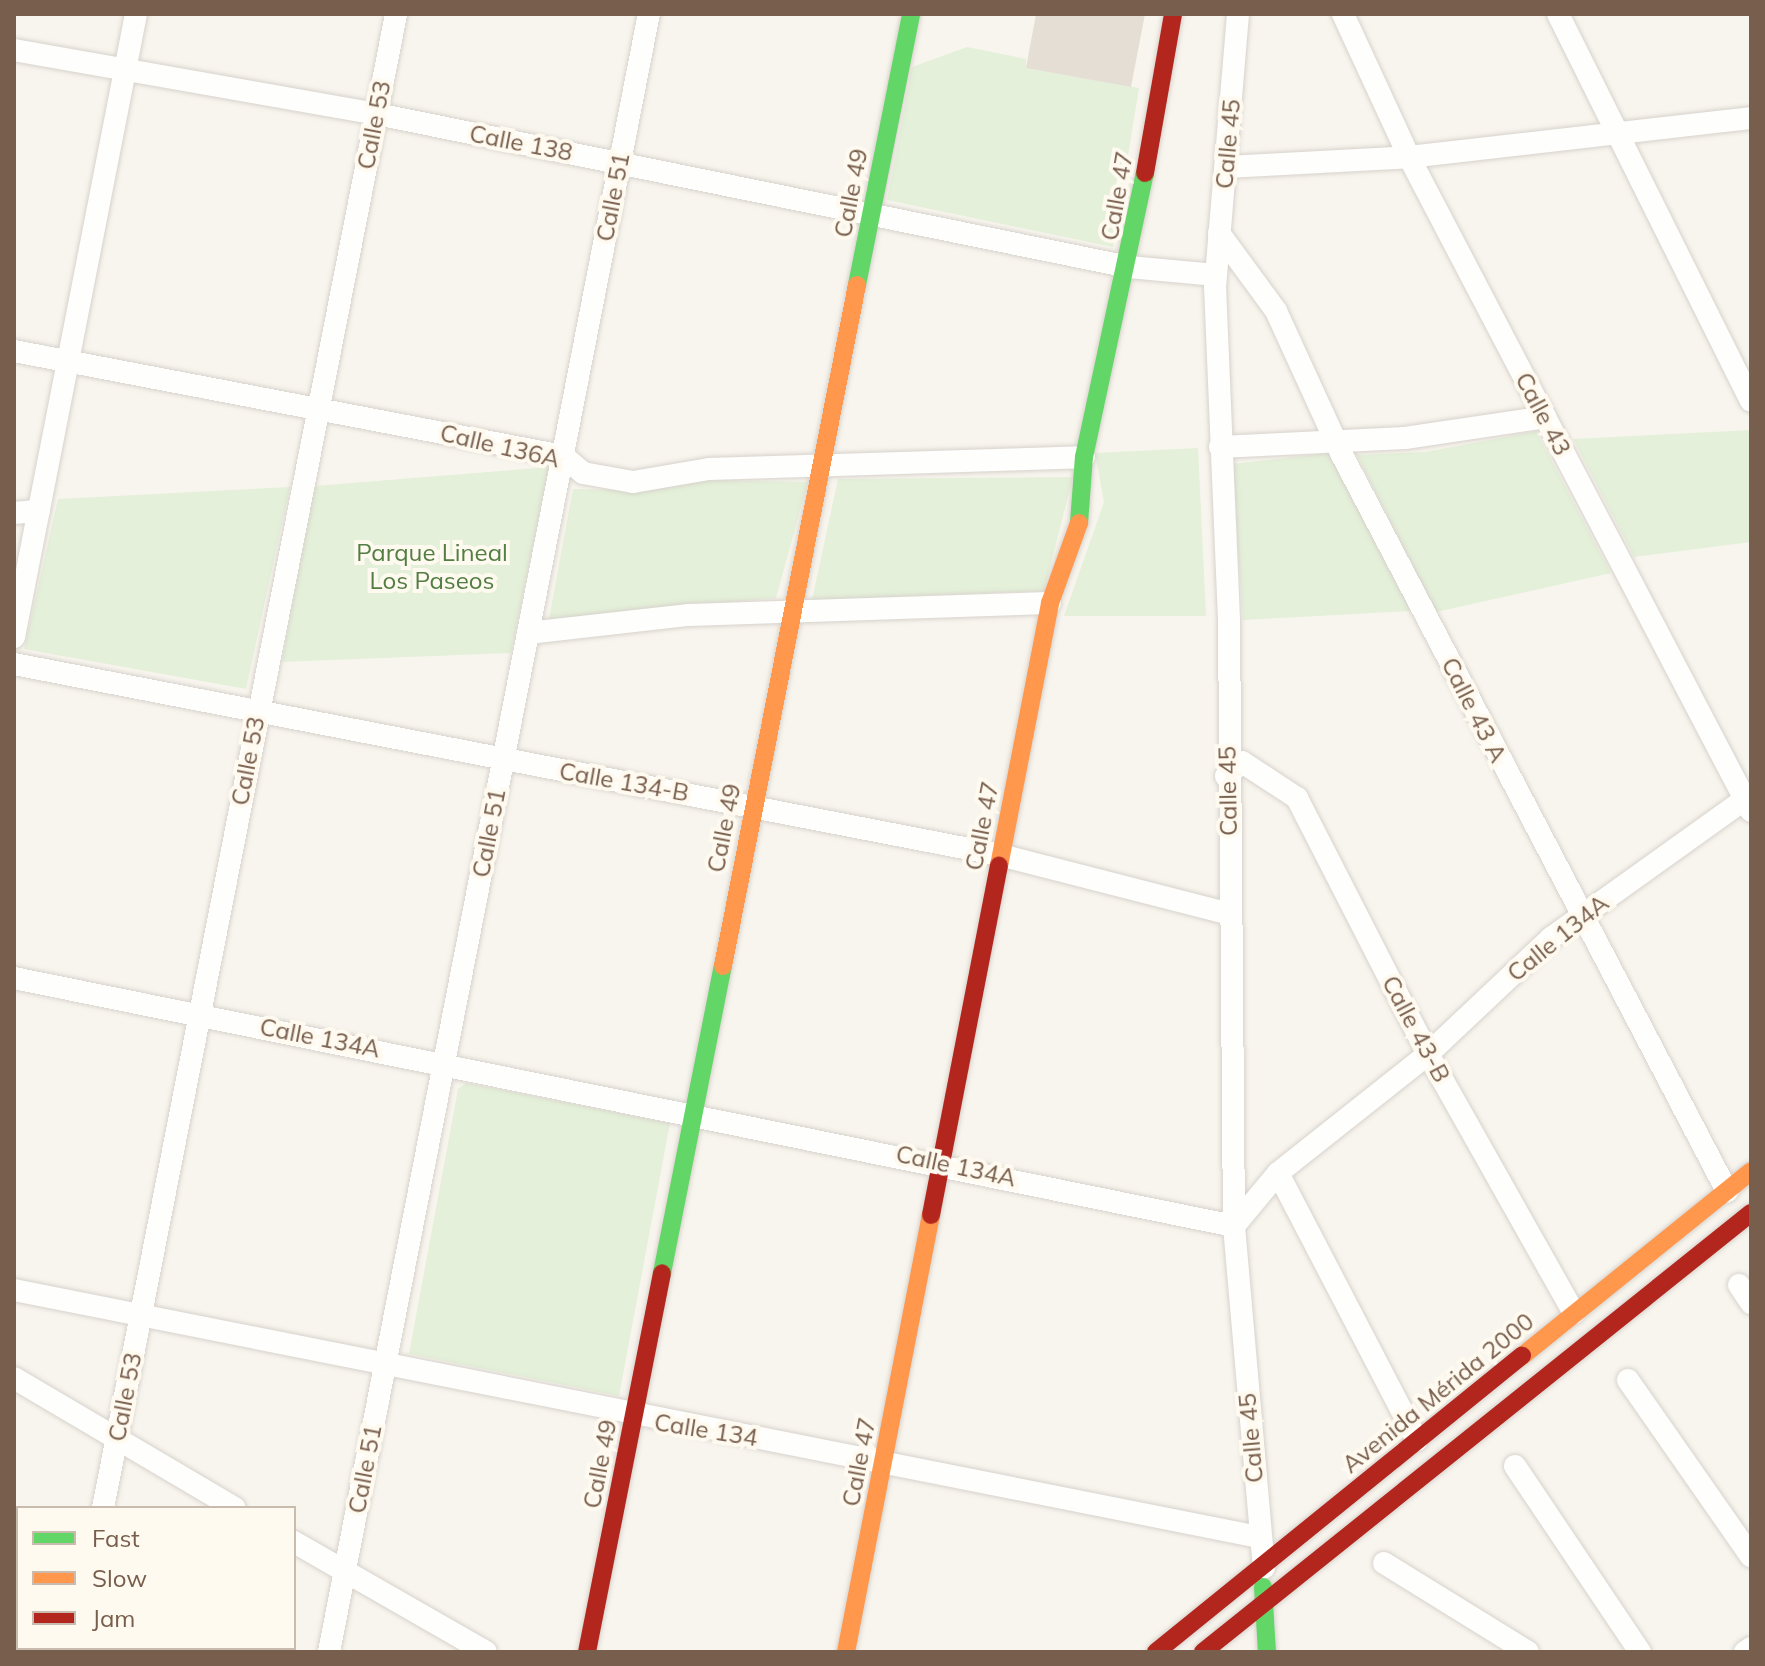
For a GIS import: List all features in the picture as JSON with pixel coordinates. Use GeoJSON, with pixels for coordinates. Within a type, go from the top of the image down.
{"type":"FeatureCollection","features":[{"type":"Feature","properties":{"kind":"street"},"geometry":{"type":"LineString","coordinates":[[14,637],[136,14]]}},
{"type":"Feature","properties":{"kind":"street","name":"Calle 53"},"geometry":{"type":"LineString","coordinates":[[103,1506],[396,14]]}},
{"type":"Feature","properties":{"kind":"street","name":"Calle 51"},"geometry":{"type":"LineString","coordinates":[[329,1652],[649,14]]}},
{"type":"Feature","properties":{"kind":"street","name":"Calle 49"},"geometry":{"type":"LineString","coordinates":[[587,1652],[695,1112],[752,804],[793,614],[911,14]]}},
{"type":"Feature","properties":{"kind":"street","name":"Calle 47"},"geometry":{"type":"LineString","coordinates":[[846,1652],[1050,603],[1085,506],[1084,457],[1129,267],[1173,14]]}},
{"type":"Feature","properties":{"kind":"street","name":"Calle 45"},"geometry":{"type":"LineString","coordinates":[[1238,14],[1216,275],[1234,769],[1230,914],[1234,1226],[1264,1568]]}},
{"type":"Feature","properties":{"kind":"street","name":"Calle 43"},"geometry":{"type":"LineString","coordinates":[[1343,14],[1409,157],[1749,802]]}},
{"type":"Feature","properties":{"kind":"street"},"geometry":{"type":"LineString","coordinates":[[1558,14],[1751,401]]}},
{"type":"Feature","properties":{"kind":"street","name":"Calle 138"},"geometry":{"type":"LineString","coordinates":[[14,50],[377,114],[871,212],[1129,267],[1216,275]]}},
{"type":"Feature","properties":{"kind":"street"},"geometry":{"type":"LineString","coordinates":[[1227,167],[1409,157],[1616,133],[1749,122]]}},
{"type":"Feature","properties":{"kind":"street","name":"Calle 43 A"},"geometry":{"type":"LineString","coordinates":[[1219,233],[1276,311],[1335,441],[1727,1191]]}},
{"type":"Feature","properties":{"kind":"street","name":"Calle 136A"},"geometry":{"type":"LineString","coordinates":[[14,351],[563,456],[583,473],[633,482],[709,469],[822,468],[1084,457]]}},
{"type":"Feature","properties":{"kind":"street"},"geometry":{"type":"LineString","coordinates":[[1220,447],[1335,441],[1545,417]]}},
{"type":"Feature","properties":{"kind":"street"},"geometry":{"type":"LineString","coordinates":[[14,513],[39,511]]}},
{"type":"Feature","properties":{"kind":"street"},"geometry":{"type":"LineString","coordinates":[[528,633],[689,615],[793,614],[1050,603]]}},
{"type":"Feature","properties":{"kind":"street","name":"Calle 134-B"},"geometry":{"type":"LineString","coordinates":[[14,664],[258,709],[503,761],[752,804],[1000,855],[1230,914]]}},
{"type":"Feature","properties":{"kind":"street","name":"Calle 43-B"},"geometry":{"type":"LineString","coordinates":[[1234,769],[1297,798],[1428,1054],[1574,1313]]}},
{"type":"Feature","properties":{"kind":"street","name":"Calle 134A"},"geometry":{"type":"LineString","coordinates":[[14,978],[695,1112],[1234,1226],[1278,1173],[1428,1054],[1581,915],[1749,802]]}},
{"type":"Feature","properties":{"kind":"street","name":"Avenida Mérida 2000"},"geometry":{"type":"LineString","coordinates":[[1156,1652],[1264,1568],[1417,1440],[1751,1171]]}},
{"type":"Feature","properties":{"kind":"street"},"geometry":{"type":"LineString","coordinates":[[1278,1173],[1417,1440]]}},
{"type":"Feature","properties":{"kind":"street"},"geometry":{"type":"LineString","coordinates":[[1203,1652],[1751,1213]]}},
{"type":"Feature","properties":{"kind":"street","name":"Calle 134"},"geometry":{"type":"LineString","coordinates":[[14,1290],[633,1418],[883,1461],[1259,1537]]}},
{"type":"Feature","properties":{"kind":"street"},"geometry":{"type":"LineString","coordinates":[[14,1378],[232,1506]]}},
{"type":"Feature","properties":{"kind":"street"},"geometry":{"type":"LineString","coordinates":[[1628,1380],[1751,1556]]}},
{"type":"Feature","properties":{"kind":"street"},"geometry":{"type":"LineString","coordinates":[[1515,1466],[1640,1652]]}},
{"type":"Feature","properties":{"kind":"street"},"geometry":{"type":"LineString","coordinates":[[296,1543],[486,1652]]}},
{"type":"Feature","properties":{"kind":"street"},"geometry":{"type":"LineString","coordinates":[[1384,1563],[1528,1652]]}},
{"type":"Feature","properties":{"kind":"street"},"geometry":{"type":"LineString","coordinates":[[1264,1568],[1267,1652]]}},
{"type":"Feature","properties":{"kind":"street"},"geometry":{"type":"LineString","coordinates":[[1233,1592],[1244,1645]]}},
{"type":"Feature","properties":{"kind":"street"},"geometry":{"type":"LineString","coordinates":[[1745,1652],[1751,1648]]}},
{"type":"Feature","properties":{"kind":"green space"},"geometry":{"type":"Polygon","coordinates":[[[967,47],[1026,59],[1026,68],[1139,88],[1113,247],[887,200],[912,67],[967,47]]]}},
{"type":"Feature","properties":{"kind":"green space"},"geometry":{"type":"Polygon","coordinates":[[[1751,430],[1751,542],[1634,557],[1573,439],[1751,430]]]}},
{"type":"Feature","properties":{"kind":"green space"},"geometry":{"type":"Polygon","coordinates":[[[1536,431],[1611,573],[1436,612],[1357,455],[1426,452],[1536,431]]]}},
{"type":"Feature","properties":{"kind":"green space"},"geometry":{"type":"Polygon","coordinates":[[[1198,448],[1206,616],[1064,616],[1104,502],[1095,453],[1198,448]]]}},
{"type":"Feature","properties":{"kind":"green space"},"geometry":{"type":"Polygon","coordinates":[[[1330,453],[1411,611],[1243,620],[1232,464],[1330,453]]]}},
{"type":"Feature","properties":{"kind":"green space","name":"Parque Lineal Los Paseos"},"geometry":{"type":"Polygon","coordinates":[[[549,467],[511,653],[282,662],[314,486],[549,467]]]}},
{"type":"Feature","properties":{"kind":"green space"},"geometry":{"type":"Polygon","coordinates":[[[1073,477],[1044,591],[812,600],[838,479],[1073,477]]]}},
{"type":"Feature","properties":{"kind":"green space","name":"Parque Lineal Los Paseos"},"geometry":{"type":"Polygon","coordinates":[[[705,480],[808,482],[776,598],[549,619],[573,489],[635,490],[705,480]]]}},
{"type":"Feature","properties":{"kind":"green space"},"geometry":{"type":"Polygon","coordinates":[[[290,487],[246,689],[24,649],[58,499],[290,487]]]}},
{"type":"Feature","properties":{"kind":"green space"},"geometry":{"type":"Polygon","coordinates":[[[466,1083],[670,1123],[619,1396],[409,1354],[458,1089],[466,1083]]]}},
{"type":"Feature","properties":{"kind":"building"},"geometry":{"type":"Polygon","coordinates":[[[1036,14],[1145,14],[1131,87],[1026,68],[1036,14]]]}},
{"type":"Feature","properties":{"kind":"traffic: fast"},"geometry":{"type":"LineString","coordinates":[[857,285],[911,14]]}},
{"type":"Feature","properties":{"kind":"traffic: fast"},"geometry":{"type":"LineString","coordinates":[[1079,523],[1084,457],[1145,173]]}},
{"type":"Feature","properties":{"kind":"traffic: fast"},"geometry":{"type":"LineString","coordinates":[[662,1273],[723,966]]}},
{"type":"Feature","properties":{"kind":"traffic: fast"},"geometry":{"type":"LineString","coordinates":[[1263,1587],[1267,1652]]}},
{"type":"Feature","properties":{"kind":"traffic: slow"},"geometry":{"type":"LineString","coordinates":[[723,966],[857,285]]}},
{"type":"Feature","properties":{"kind":"traffic: slow"},"geometry":{"type":"LineString","coordinates":[[999,866],[1050,603],[1079,523]]}},
{"type":"Feature","properties":{"kind":"traffic: slow"},"geometry":{"type":"LineString","coordinates":[[1522,1356],[1751,1171]]}},
{"type":"Feature","properties":{"kind":"traffic: slow"},"geometry":{"type":"LineString","coordinates":[[846,1652],[931,1215]]}},
{"type":"Feature","properties":{"kind":"traffic: jam"},"geometry":{"type":"LineString","coordinates":[[1145,173],[1173,14]]}},
{"type":"Feature","properties":{"kind":"traffic: jam"},"geometry":{"type":"LineString","coordinates":[[931,1215],[999,866]]}},
{"type":"Feature","properties":{"kind":"traffic: jam"},"geometry":{"type":"LineString","coordinates":[[1203,1652],[1751,1213]]}},
{"type":"Feature","properties":{"kind":"traffic: jam"},"geometry":{"type":"LineString","coordinates":[[587,1652],[662,1273]]}},
{"type":"Feature","properties":{"kind":"traffic: jam"},"geometry":{"type":"LineString","coordinates":[[1156,1652],[1522,1356]]}}]}
